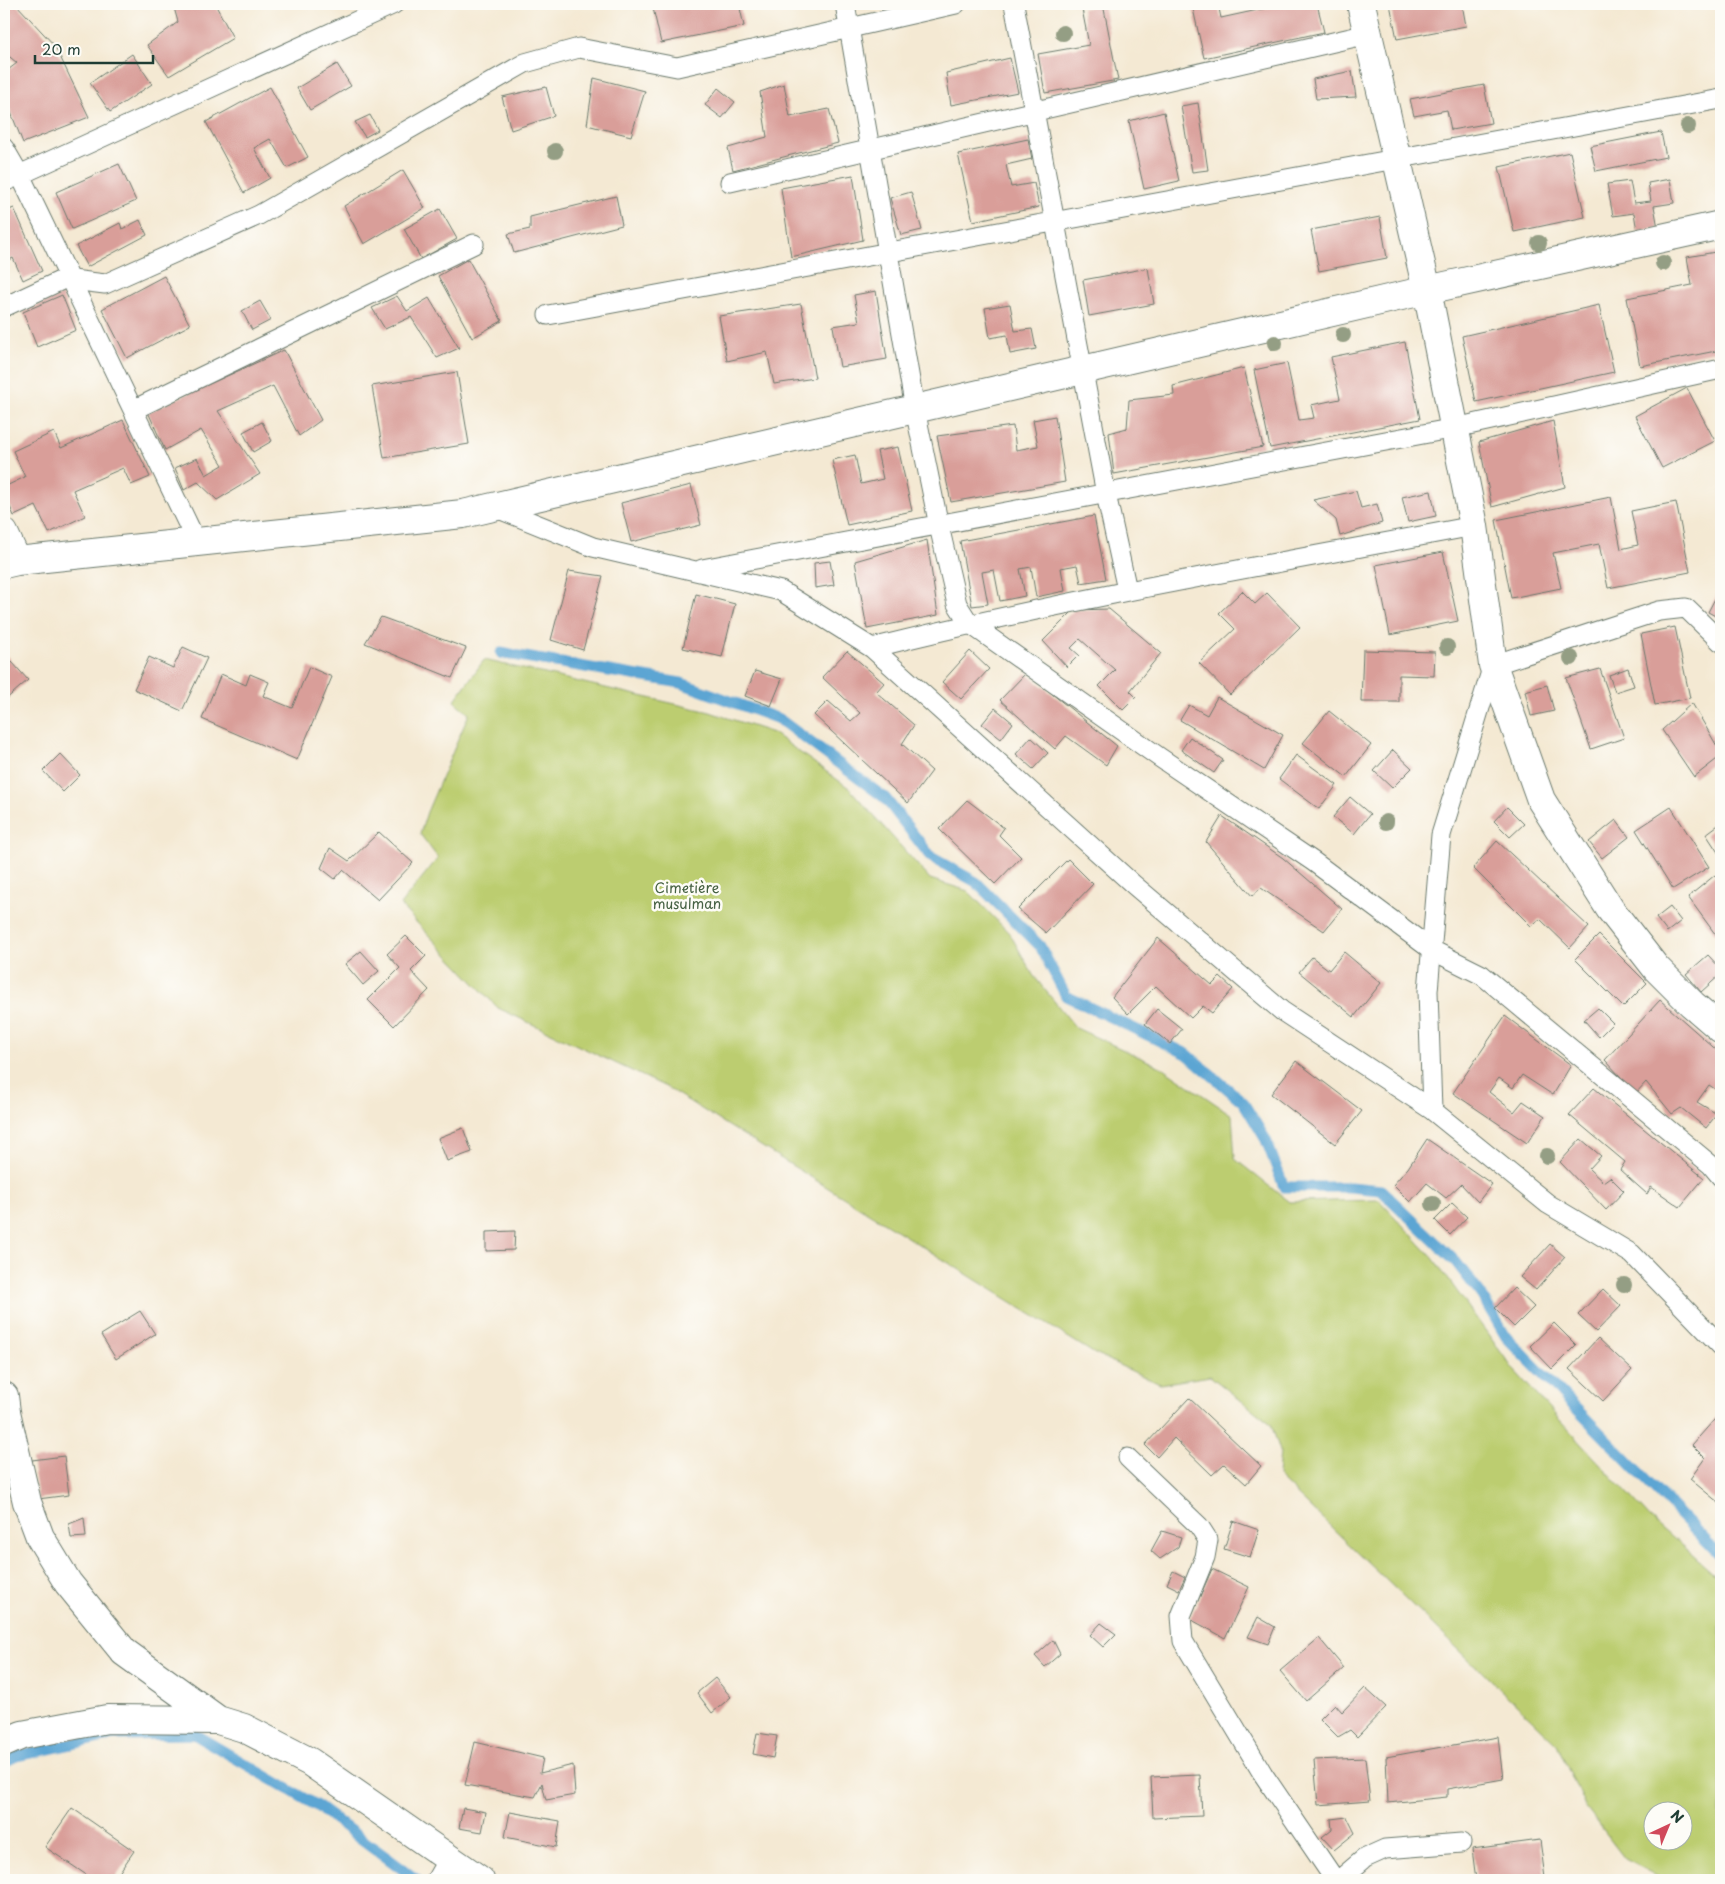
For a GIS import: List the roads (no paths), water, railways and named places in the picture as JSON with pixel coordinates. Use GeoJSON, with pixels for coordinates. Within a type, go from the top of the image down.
{"type":"FeatureCollection","features":[{"type":"Feature","properties":{"kind":"street"},"geometry":{"type":"LineString","coordinates":[[1361,4],[1427,290],[1455,428],[1474,526],[1493,665],[1541,800],[1546,809],[1610,909],[1656,968],[1692,1004],[1721,1029]]}},
{"type":"Feature","properties":{"kind":"street"},"geometry":{"type":"LineString","coordinates":[[4,533],[10,562],[463,514],[1427,290],[1721,225]]}},
{"type":"Feature","properties":{"kind":"street"},"geometry":{"type":"LineString","coordinates":[[4,1396],[27,1502],[40,1537],[68,1583],[124,1652],[218,1720]]}},
{"type":"Feature","properties":{"kind":"street"},"geometry":{"type":"LineString","coordinates":[[4,1743],[22,1735],[107,1720],[218,1720],[244,1728],[310,1762],[442,1869],[480,1880]]}},
{"type":"Feature","properties":{"kind":"lane"},"geometry":{"type":"LineString","coordinates":[[11,178],[394,4]]}},
{"type":"Feature","properties":{"kind":"lane"},"geometry":{"type":"LineString","coordinates":[[845,4],[915,409],[938,526],[957,604],[969,623],[1314,862],[1432,950],[1482,975],[1711,1165],[1721,1176]]}},
{"type":"Feature","properties":{"kind":"lane"},"geometry":{"type":"LineString","coordinates":[[4,307],[64,279],[105,284],[259,215],[525,63],[579,48],[677,67],[956,4]]}},
{"type":"Feature","properties":{"kind":"lane"},"geometry":{"type":"LineString","coordinates":[[1014,4],[1106,494],[1127,590]]}},
{"type":"Feature","properties":{"kind":"lane"},"geometry":{"type":"LineString","coordinates":[[730,182],[1368,34]]}},
{"type":"Feature","properties":{"kind":"lane"},"geometry":{"type":"LineString","coordinates":[[548,314],[1721,99]]}},
{"type":"Feature","properties":{"kind":"lane"},"geometry":{"type":"LineString","coordinates":[[4,148],[11,178],[70,280],[196,543]]}},
{"type":"Feature","properties":{"kind":"lane"},"geometry":{"type":"LineString","coordinates":[[133,410],[474,244]]}},
{"type":"Feature","properties":{"kind":"lane"},"geometry":{"type":"LineString","coordinates":[[696,570],[1455,428],[1721,369]]}},
{"type":"Feature","properties":{"kind":"lane"},"geometry":{"type":"LineString","coordinates":[[494,507],[593,547],[781,591],[872,648],[1134,885],[1282,1011],[1432,1110],[1548,1204],[1632,1254],[1721,1346]]}},
{"type":"Feature","properties":{"kind":"lane"},"geometry":{"type":"LineString","coordinates":[[872,648],[969,623],[1127,590],[1474,526]]}},
{"type":"Feature","properties":{"kind":"lane"},"geometry":{"type":"LineString","coordinates":[[1432,1110],[1428,991],[1441,835],[1493,665],[1659,611],[1686,608],[1721,642]]}},
{"type":"Feature","properties":{"kind":"lane"},"geometry":{"type":"LineString","coordinates":[[1128,1458],[1199,1526],[1208,1540],[1205,1557],[1181,1616],[1183,1640],[1263,1774],[1337,1880],[1365,1858],[1385,1849],[1461,1843]]}},
{"type":"Feature","properties":{"kind":"waterway"},"geometry":{"type":"LineString","coordinates":[[501,653],[681,683],[779,719],[885,798],[931,857],[976,882],[1040,946],[1066,996],[1187,1054],[1243,1102],[1266,1140],[1284,1187],[1350,1187],[1381,1190],[1456,1262],[1482,1296],[1506,1337],[1721,1556]]}},
{"type":"Feature","properties":{"kind":"waterway"},"geometry":{"type":"LineString","coordinates":[[4,1762],[16,1756],[113,1735],[194,1734],[317,1806],[417,1880]]}},
{"type":"Feature","properties":{"kind":"park label","name":"Cimetière musulman"},"geometry":{"type":"Point","coordinates":[687,896]}}]}
